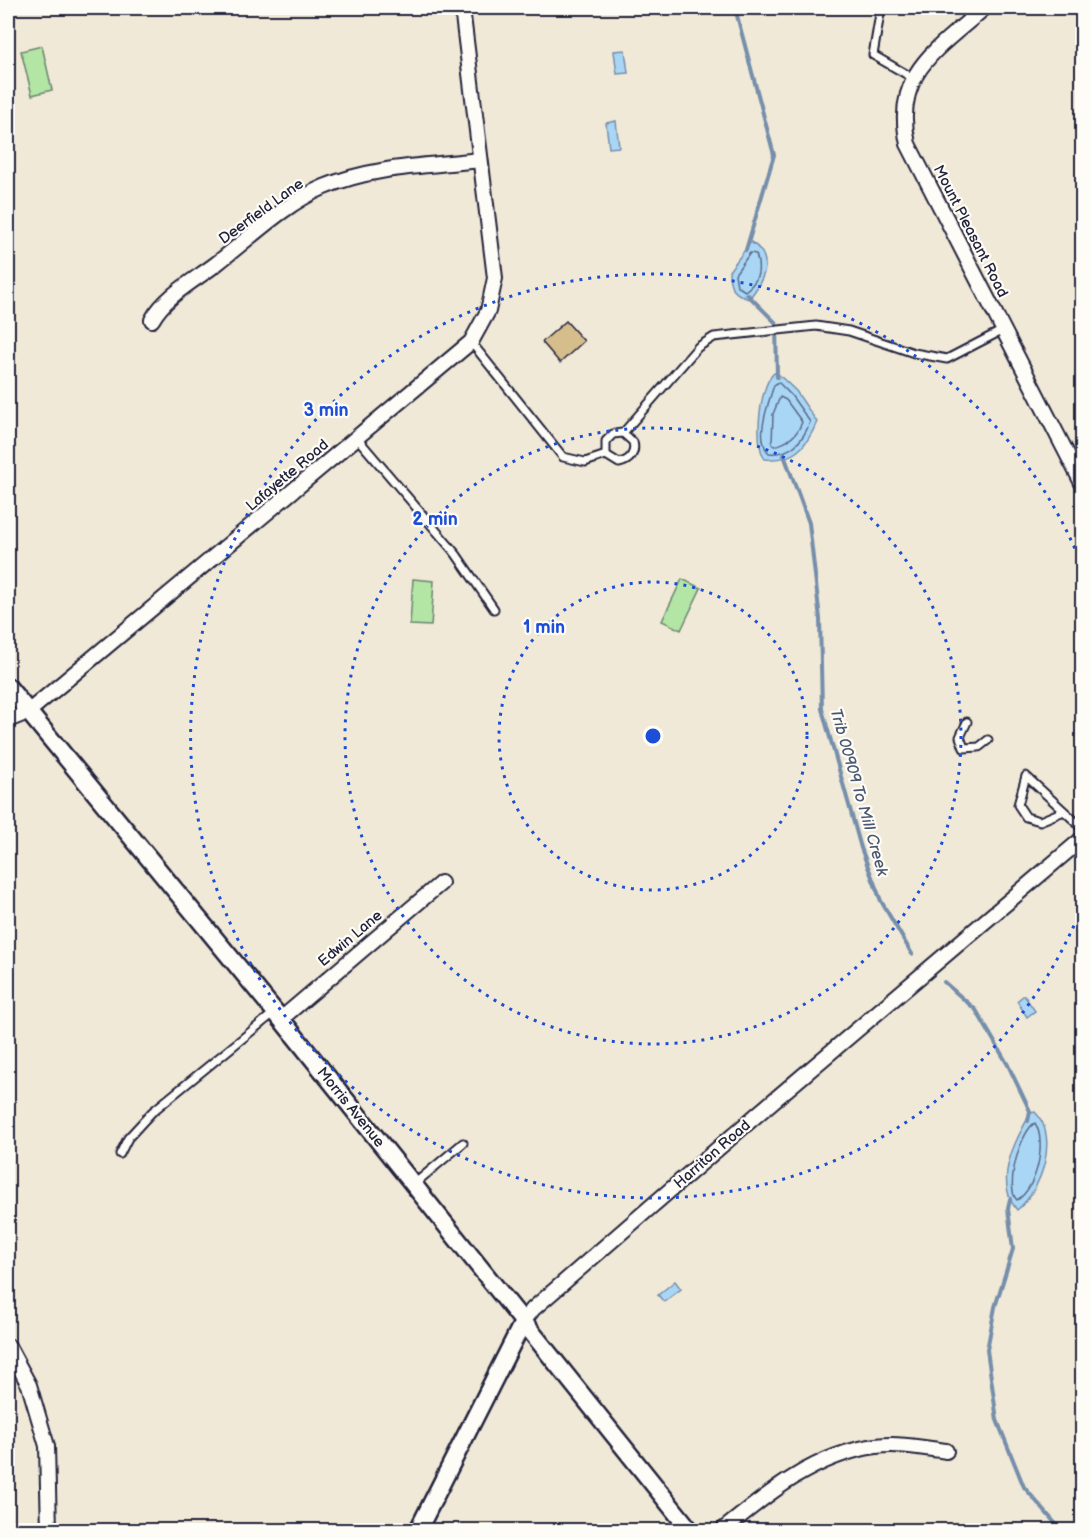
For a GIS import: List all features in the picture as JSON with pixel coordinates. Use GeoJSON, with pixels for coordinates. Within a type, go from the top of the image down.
{"type":"FeatureCollection","features":[{"type":"Feature","properties":{"kind":"street","name":"Lafayette Road"},"geometry":{"type":"LineString","coordinates":[[8,720],[27,712],[471,342],[488,310],[495,278],[462,8]]}},
{"type":"Feature","properties":{"kind":"street","name":"Mount Pleasant Road"},"geometry":{"type":"LineString","coordinates":[[984,8],[930,57],[913,78],[904,104],[903,124],[908,144],[1083,483]]}},
{"type":"Feature","properties":{"kind":"street","name":"Deerfield Lane"},"geometry":{"type":"LineString","coordinates":[[152,320],[158,309],[296,203],[324,187],[373,172],[480,160]]}},
{"type":"Feature","properties":{"kind":"street","name":"Morris Avenue"},"geometry":{"type":"LineString","coordinates":[[8,687],[278,1016],[690,1530]]}},
{"type":"Feature","properties":{"kind":"street","name":"Harriton Road"},"geometry":{"type":"LineString","coordinates":[[418,1530],[523,1322],[533,1309],[759,1113],[1083,839]]}},
{"type":"Feature","properties":{"kind":"street","name":"Edwin Lane"},"geometry":{"type":"LineString","coordinates":[[278,1016],[441,883]]}},
{"type":"Feature","properties":{"kind":"street"},"geometry":{"type":"LineString","coordinates":[[8,1347],[29,1385],[47,1446],[49,1530]]}},
{"type":"Feature","properties":{"kind":"street"},"geometry":{"type":"LineString","coordinates":[[723,1530],[779,1485],[814,1466],[845,1454],[876,1446],[946,1451]]}},
{"type":"Feature","properties":{"kind":"lane"},"geometry":{"type":"LineString","coordinates":[[881,8],[873,55],[913,78]]}},
{"type":"Feature","properties":{"kind":"lane"},"geometry":{"type":"LineString","coordinates":[[606,455],[606,441],[613,434],[623,433],[698,347],[714,337],[816,326],[849,331],[914,353],[947,359],[1003,330]]}},
{"type":"Feature","properties":{"kind":"lane"},"geometry":{"type":"LineString","coordinates":[[471,342],[563,457],[585,462],[606,455]]}},
{"type":"Feature","properties":{"kind":"lane"},"geometry":{"type":"LineString","coordinates":[[606,455],[619,463],[632,456],[633,442],[623,433]]}},
{"type":"Feature","properties":{"kind":"lane"},"geometry":{"type":"LineString","coordinates":[[357,438],[456,554],[494,609]]}},
{"type":"Feature","properties":{"kind":"lane"},"geometry":{"type":"LineString","coordinates":[[967,722],[960,737],[964,748],[979,747],[988,740]]}},
{"type":"Feature","properties":{"kind":"lane"},"geometry":{"type":"LineString","coordinates":[[1064,811],[1040,821],[1020,813],[1018,805],[1026,776],[1064,811],[1083,830]]}},
{"type":"Feature","properties":{"kind":"lane"},"geometry":{"type":"LineString","coordinates":[[120,1154],[128,1138],[152,1112],[278,1016]]}},
{"type":"Feature","properties":{"kind":"lane"},"geometry":{"type":"LineString","coordinates":[[413,1185],[463,1143]]}},
{"type":"Feature","properties":{"kind":"green space"},"geometry":{"type":"Polygon","coordinates":[[[42,46],[52,90],[32,95],[21,51],[42,46]]]}},
{"type":"Feature","properties":{"kind":"green space"},"geometry":{"type":"Polygon","coordinates":[[[413,579],[434,581],[431,626],[410,625],[413,579]]]}},
{"type":"Feature","properties":{"kind":"green space"},"geometry":{"type":"Polygon","coordinates":[[[682,579],[701,588],[681,630],[662,621],[682,579]]]}},
{"type":"Feature","properties":{"kind":"water"},"geometry":{"type":"Polygon","coordinates":[[[625,50],[628,73],[617,74],[614,51],[625,50]]]}},
{"type":"Feature","properties":{"kind":"water"},"geometry":{"type":"Polygon","coordinates":[[[616,121],[619,147],[609,148],[606,123],[616,121]]]}},
{"type":"Feature","properties":{"kind":"water"},"geometry":{"type":"Polygon","coordinates":[[[751,242],[759,248],[763,255],[765,270],[759,285],[749,299],[733,290],[729,271],[751,242]]]}},
{"type":"Feature","properties":{"kind":"water"},"geometry":{"type":"Polygon","coordinates":[[[776,372],[796,391],[817,422],[798,451],[784,458],[765,459],[759,440],[760,413],[766,387],[770,377],[776,372]]]}},
{"type":"Feature","properties":{"kind":"water"},"geometry":{"type":"Polygon","coordinates":[[[1024,995],[1035,1011],[1027,1017],[1017,1001],[1024,995]]]}},
{"type":"Feature","properties":{"kind":"water"},"geometry":{"type":"Polygon","coordinates":[[[1035,1112],[1046,1135],[1047,1149],[1040,1177],[1026,1201],[1017,1210],[1010,1199],[1007,1186],[1009,1161],[1025,1124],[1031,1113],[1035,1112]]]}},
{"type":"Feature","properties":{"kind":"water"},"geometry":{"type":"Polygon","coordinates":[[[675,1281],[681,1289],[664,1302],[658,1295],[675,1281]]]}},
{"type":"Feature","properties":{"kind":"building"},"geometry":{"type":"Polygon","coordinates":[[[566,321],[584,341],[560,363],[542,342],[566,321]]]}},
{"type":"Feature","properties":{"kind":"waterway","name":"Trib 00909 To Mill Creek"},"geometry":{"type":"LineString","coordinates":[[735,8],[774,155],[746,250]]}},
{"type":"Feature","properties":{"kind":"waterway","name":"Trib 00909 To Mill Creek"},"geometry":{"type":"LineString","coordinates":[[747,294],[776,323],[777,377]]}},
{"type":"Feature","properties":{"kind":"waterway","name":"Trib 00909 To Mill Creek"},"geometry":{"type":"LineString","coordinates":[[784,455],[809,523],[820,619],[822,709],[861,848],[881,901],[912,954]]}},
{"type":"Feature","properties":{"kind":"waterway","name":"Trib 00909 To Mill Creek"},"geometry":{"type":"LineString","coordinates":[[944,982],[976,1010],[1008,1065],[1030,1111],[1028,1121]]}},
{"type":"Feature","properties":{"kind":"waterway","name":"Trib 00909 To Mill Creek"},"geometry":{"type":"LineString","coordinates":[[1010,1199],[1008,1209],[1013,1249],[995,1307],[987,1350],[997,1420],[1024,1487],[1061,1530]]}}]}
